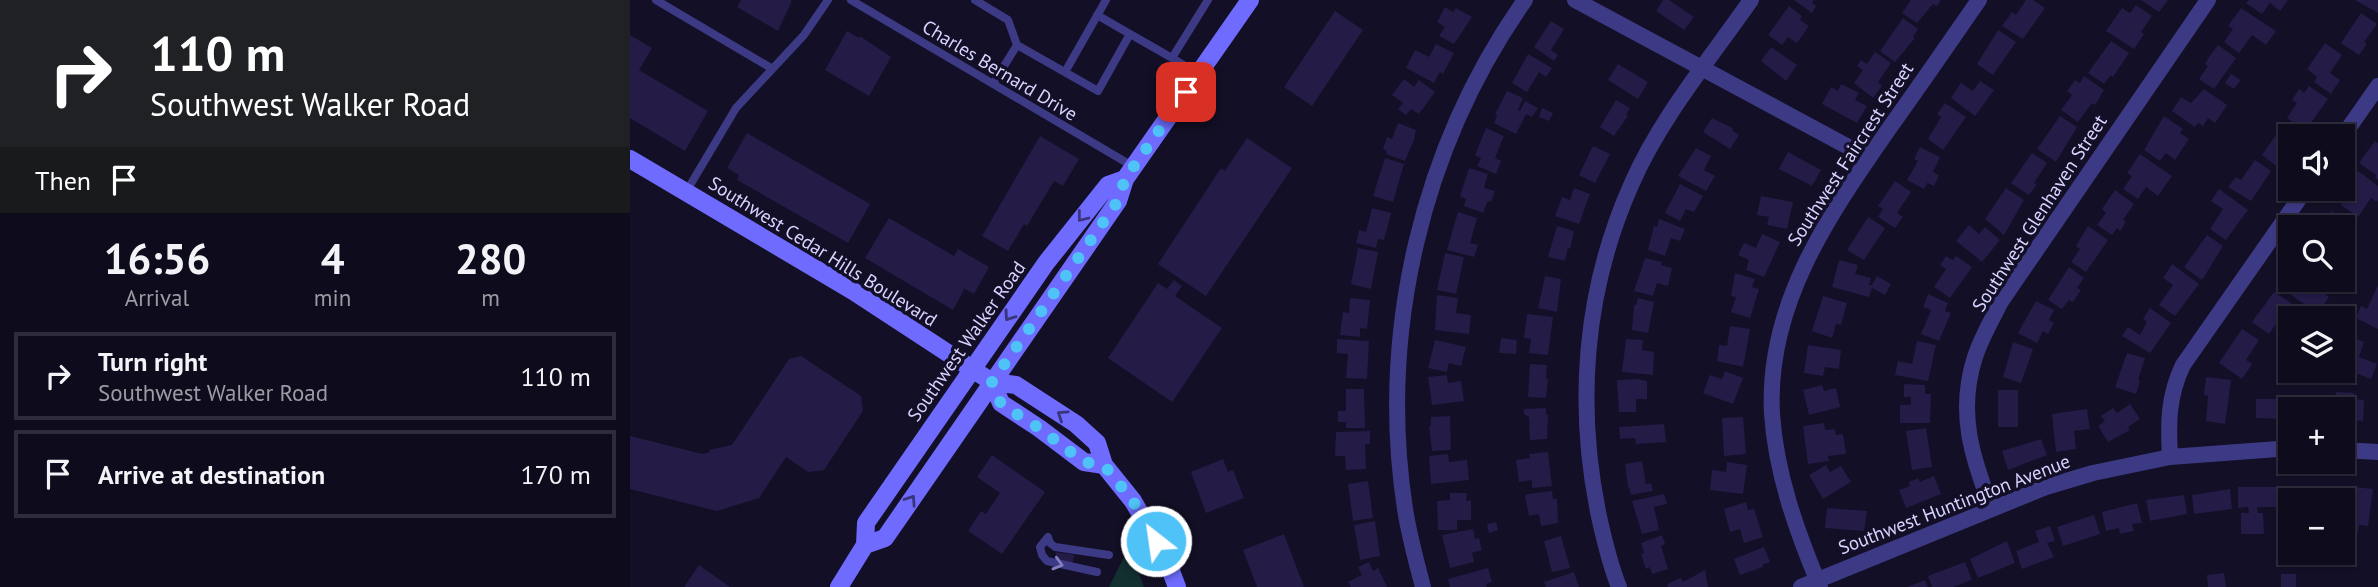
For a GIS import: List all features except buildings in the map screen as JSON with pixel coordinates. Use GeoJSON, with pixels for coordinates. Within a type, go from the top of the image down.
{"type":"FeatureCollection","features":[{"type":"Feature","properties":{"kind":"main road","name":"Southwest Walker Road"},"geometry":{"type":"LineString","coordinates":[[864,545],[885,538],[1118,201],[1129,173],[1250,0]]}},
{"type":"Feature","properties":{"kind":"main road","name":"Southwest Cedar Hills Boulevard"},"geometry":{"type":"LineString","coordinates":[[630,159],[853,291],[992,382],[1016,385],[1076,425],[1097,443],[1104,465],[1133,501],[1166,558],[1177,587]]}},
{"type":"Feature","properties":{"kind":"main road","name":"Southwest Walker Road"},"geometry":{"type":"LineString","coordinates":[[839,587],[864,545],[866,523],[1046,263],[1108,185],[1129,173]]}},
{"type":"Feature","properties":{"kind":"main road","name":"Southwest Cedar Hills Boulevard"},"geometry":{"type":"LineString","coordinates":[[992,382],[1001,404],[1084,462],[1104,465]]}},
{"type":"Feature","properties":{"kind":"street"},"geometry":{"type":"LineString","coordinates":[[1423,587],[1405,509],[1398,427],[1399,358],[1410,274],[1420,225],[1435,175],[1457,121],[1485,62],[1525,0]]}},
{"type":"Feature","properties":{"kind":"street"},"geometry":{"type":"LineString","coordinates":[[1575,0],[1868,159]]}},
{"type":"Feature","properties":{"kind":"street"},"geometry":{"type":"LineString","coordinates":[[1619,587],[1607,554],[1594,494],[1584,390],[1591,323],[1607,251],[1632,182],[1665,123],[1751,0]]}},
{"type":"Feature","properties":{"kind":"street","name":"Southwest Faircrest Street"},"geometry":{"type":"LineString","coordinates":[[1818,584],[1784,489],[1772,412],[1774,363],[1790,295],[1819,235],[1868,159],[1979,0]]}},
{"type":"Feature","properties":{"kind":"street","name":"Southwest Glenhaven Street"},"geometry":{"type":"LineString","coordinates":[[1992,509],[1974,462],[1967,417],[1975,356],[2000,303],[2208,0]]}},
{"type":"Feature","properties":{"kind":"street"},"geometry":{"type":"LineString","coordinates":[[2351,124],[2378,86]]}},
{"type":"Feature","properties":{"kind":"street"},"geometry":{"type":"LineString","coordinates":[[2170,457],[2168,416],[2176,378],[2298,201]]}},
{"type":"Feature","properties":{"kind":"street","name":"Southwest Huntington Avenue"},"geometry":{"type":"LineString","coordinates":[[1801,587],[1818,584],[2046,487],[2093,473],[2170,457],[2278,449]]}},
{"type":"Feature","properties":{"kind":"street"},"geometry":{"type":"LineString","coordinates":[[2355,451],[2378,452]]}},
{"type":"Feature","properties":{"kind":"lane"},"geometry":{"type":"LineString","coordinates":[[656,0],[771,68]]}},
{"type":"Feature","properties":{"kind":"lane"},"geometry":{"type":"LineString","coordinates":[[686,192],[736,108],[804,35],[828,0]]}},
{"type":"Feature","properties":{"kind":"lane","name":"Charles Bernard Drive"},"geometry":{"type":"LineString","coordinates":[[851,0],[993,85],[1129,173]]}},
{"type":"Feature","properties":{"kind":"lane"},"geometry":{"type":"LineString","coordinates":[[975,0],[1008,20],[1017,45],[1098,91],[1130,34]]}},
{"type":"Feature","properties":{"kind":"lane"},"geometry":{"type":"LineString","coordinates":[[1065,72],[1106,0]]}},
{"type":"Feature","properties":{"kind":"lane"},"geometry":{"type":"LineString","coordinates":[[1172,58],[1208,0]]}},
{"type":"Feature","properties":{"kind":"lane"},"geometry":{"type":"LineString","coordinates":[[1097,15],[1198,74]]}},
{"type":"Feature","properties":{"kind":"lane"},"geometry":{"type":"LineString","coordinates":[[993,85],[1017,45]]}},
{"type":"Feature","properties":{"kind":"lane"},"geometry":{"type":"LineString","coordinates":[[1097,572],[1047,561],[1042,555],[1041,547],[1048,537],[1055,547],[1110,555]]}},
{"type":"Feature","properties":{"kind":"green space"},"geometry":{"type":"Polygon","coordinates":[[[1129,547],[1144,587],[1109,587],[1129,547]]]}},
{"type":"Feature","properties":{"kind":"route"},"geometry":{"type":"LineString","coordinates":[[1156,541],[1133,501],[1104,465],[1084,462],[1001,404],[992,382],[1118,201],[1125,179],[1186,92]]}}]}
